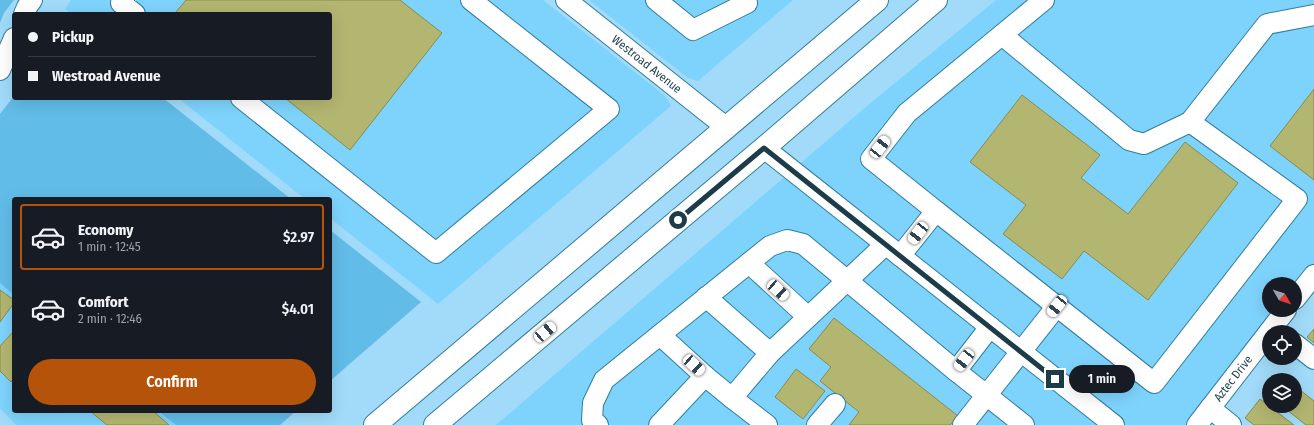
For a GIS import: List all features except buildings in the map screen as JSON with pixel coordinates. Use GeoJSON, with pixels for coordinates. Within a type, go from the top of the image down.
{"type":"FeatureCollection","features":[{"type":"Feature","properties":{"kind":"highway"},"geometry":{"type":"LineString","coordinates":[[375,425],[877,0]]}},
{"type":"Feature","properties":{"kind":"highway"},"geometry":{"type":"LineString","coordinates":[[435,425],[764,148],[936,0]]}},
{"type":"Feature","properties":{"kind":"street"},"geometry":{"type":"LineString","coordinates":[[25,12],[32,0]]}},
{"type":"Feature","properties":{"kind":"street"},"geometry":{"type":"LineString","coordinates":[[244,100],[436,253],[609,109],[471,0]]}},
{"type":"Feature","properties":{"kind":"street","name":"Westroad Avenue"},"geometry":{"type":"LineString","coordinates":[[566,0],[726,128]]}},
{"type":"Feature","properties":{"kind":"street"},"geometry":{"type":"LineString","coordinates":[[656,0],[694,30],[747,3],[744,0]]}},
{"type":"Feature","properties":{"kind":"street"},"geometry":{"type":"LineString","coordinates":[[1044,0],[907,113],[871,159],[1154,383],[1306,197],[1190,122]]}},
{"type":"Feature","properties":{"kind":"street"},"geometry":{"type":"LineString","coordinates":[[1002,35],[1129,140],[1144,144],[1190,122],[1267,24],[1314,16]]}},
{"type":"Feature","properties":{"kind":"street"},"geometry":{"type":"LineString","coordinates":[[0,70],[12,43]]}},
{"type":"Feature","properties":{"kind":"street"},"geometry":{"type":"LineString","coordinates":[[764,148],[1114,425]]}},
{"type":"Feature","properties":{"kind":"street"},"geometry":{"type":"LineString","coordinates":[[732,398],[770,353],[847,280],[893,250],[936,210]]}},
{"type":"Feature","properties":{"kind":"street"},"geometry":{"type":"LineString","coordinates":[[598,425],[592,420],[593,403],[604,380],[770,246],[787,240],[803,244],[956,371],[1024,425]]}},
{"type":"Feature","properties":{"kind":"street"},"geometry":{"type":"LineString","coordinates":[[749,263],[808,317]]}},
{"type":"Feature","properties":{"kind":"street"},"geometry":{"type":"LineString","coordinates":[[1302,290],[1314,274]]}},
{"type":"Feature","properties":{"kind":"street"},"geometry":{"type":"LineString","coordinates":[[706,297],[770,353]]}},
{"type":"Feature","properties":{"kind":"street"},"geometry":{"type":"LineString","coordinates":[[963,425],[1057,306]]}},
{"type":"Feature","properties":{"kind":"street"},"geometry":{"type":"LineString","coordinates":[[956,371],[990,327]]}},
{"type":"Feature","properties":{"kind":"street"},"geometry":{"type":"LineString","coordinates":[[660,335],[705,376],[767,425]]}},
{"type":"Feature","properties":{"kind":"street","name":"Aztec Drive"},"geometry":{"type":"LineString","coordinates":[[1197,425],[1262,344]]}},
{"type":"Feature","properties":{"kind":"street"},"geometry":{"type":"LineString","coordinates":[[1302,350],[1314,359]]}},
{"type":"Feature","properties":{"kind":"street"},"geometry":{"type":"LineString","coordinates":[[659,425],[705,376]]}},
{"type":"Feature","properties":{"kind":"street"},"geometry":{"type":"LineString","coordinates":[[817,425],[835,404]]}},
{"type":"Feature","properties":{"kind":"street"},"geometry":{"type":"LineString","coordinates":[[1210,408],[1231,425]]}},
{"type":"Feature","properties":{"kind":"shaded area"},"geometry":{"type":"Polygon","coordinates":[[[0,0],[14,0],[4,13],[0,23],[0,0]]]}},
{"type":"Feature","properties":{"kind":"shaded area"},"geometry":{"type":"Polygon","coordinates":[[[71,0],[543,0],[664,95],[671,106],[438,304],[332,220],[332,197],[302,197],[181,100],[332,100],[332,12],[69,12],[65,9],[71,0]]]}},
{"type":"Feature","properties":{"kind":"shaded area"},"geometry":{"type":"Polygon","coordinates":[[[589,0],[793,0],[698,81],[688,78],[589,0]]]}},
{"type":"Feature","properties":{"kind":"shaded area"},"geometry":{"type":"Polygon","coordinates":[[[996,0],[1314,0],[1314,275],[1302,281],[1302,277],[1262,277],[1262,317],[1281,317],[1274,325],[1262,325],[1262,341],[1197,425],[496,425],[867,106],[996,0]]]}},
{"type":"Feature","properties":{"kind":"shaded area"},"geometry":{"type":"Polygon","coordinates":[[[12,99],[12,100],[166,100],[288,197],[12,197],[12,293],[0,283],[0,114],[12,99]]]}},
{"type":"Feature","properties":{"kind":"shaded area"},"geometry":{"type":"Polygon","coordinates":[[[332,232],[421,302],[332,379],[332,232]]]}},
{"type":"Feature","properties":{"kind":"shaded area"},"geometry":{"type":"Polygon","coordinates":[[[0,283],[12,293],[12,413],[161,413],[176,425],[16,425],[0,408],[0,283]]]}},
{"type":"Feature","properties":{"kind":"shaded area"},"geometry":{"type":"Polygon","coordinates":[[[161,413],[294,413],[280,425],[176,425],[161,413]]]}},
{"type":"Feature","properties":{"kind":"route"},"geometry":{"type":"LineString","coordinates":[[678,220],[764,148],[1055,379]]}}]}
